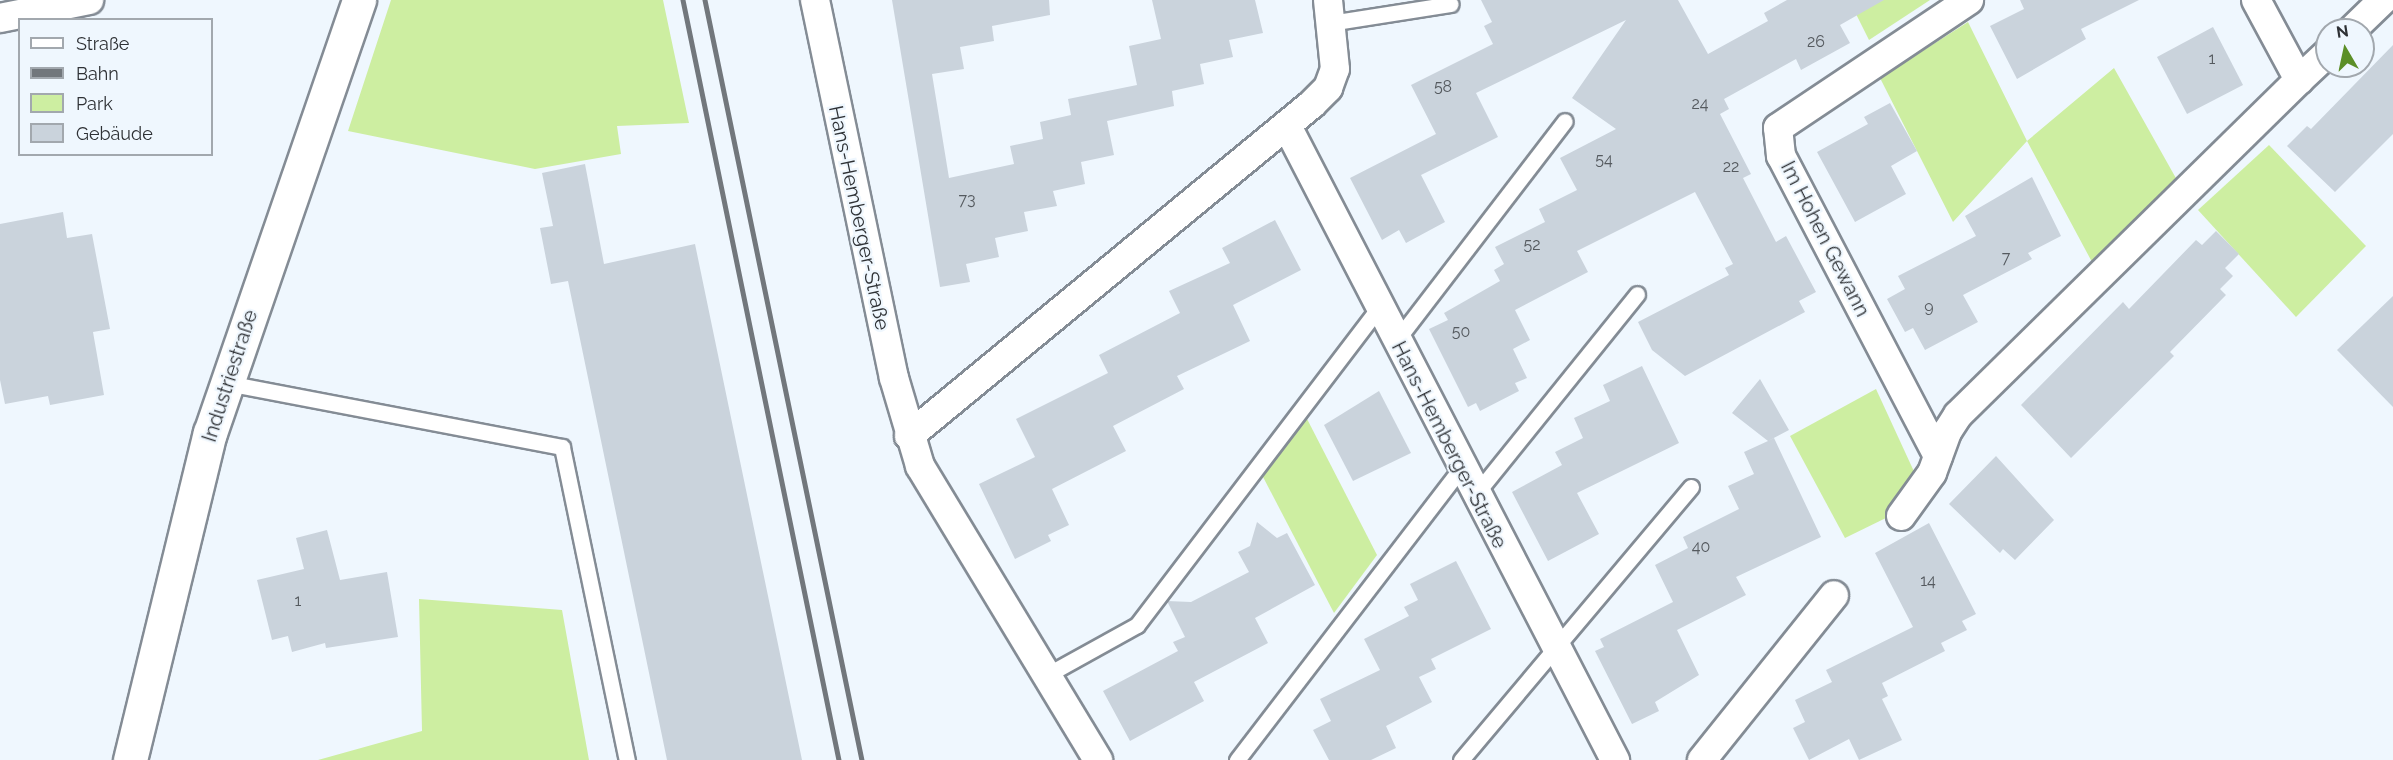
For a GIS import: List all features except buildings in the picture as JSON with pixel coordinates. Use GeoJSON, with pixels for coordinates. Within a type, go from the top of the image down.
{"type":"FeatureCollection","features":[{"type":"Feature","properties":{"kind":"street"},"geometry":{"type":"LineString","coordinates":[[0,18],[88,0]]}},
{"type":"Feature","properties":{"kind":"street","name":"Industriestraße"},"geometry":{"type":"LineString","coordinates":[[130,760],[176,559],[226,383],[358,0]]}},
{"type":"Feature","properties":{"kind":"street","name":"Hans-Hemberger-Straße"},"geometry":{"type":"LineString","coordinates":[[814,0],[850,183],[909,436],[932,493],[1098,760]]}},
{"type":"Feature","properties":{"kind":"street","name":"Im Hohen Gewann"},"geometry":{"type":"LineString","coordinates":[[1938,456],[1781,156],[1778,128],[1970,0]]}},
{"type":"Feature","properties":{"kind":"street"},"geometry":{"type":"LineString","coordinates":[[2256,0],[2299,80]]}},
{"type":"Feature","properties":{"kind":"street"},"geometry":{"type":"LineString","coordinates":[[2364,18],[2383,0]]}},
{"type":"Feature","properties":{"kind":"street"},"geometry":{"type":"LineString","coordinates":[[909,436],[1288,128],[1328,88],[1335,69],[1329,11]]}},
{"type":"Feature","properties":{"kind":"street"},"geometry":{"type":"LineString","coordinates":[[1900,516],[1932,473],[1958,415],[2315,65]]}},
{"type":"Feature","properties":{"kind":"street","name":"Hans-Hemberger-Straße"},"geometry":{"type":"LineString","coordinates":[[1288,128],[1553,648],[1615,760]]}},
{"type":"Feature","properties":{"kind":"street"},"geometry":{"type":"LineString","coordinates":[[1702,760],[1834,595]]}},
{"type":"Feature","properties":{"kind":"lane"},"geometry":{"type":"LineString","coordinates":[[1329,11],[1451,4]]}},
{"type":"Feature","properties":{"kind":"lane"},"geometry":{"type":"LineString","coordinates":[[1396,341],[1565,121]]}},
{"type":"Feature","properties":{"kind":"lane"},"geometry":{"type":"LineString","coordinates":[[1475,495],[1637,294]]}},
{"type":"Feature","properties":{"kind":"lane"},"geometry":{"type":"LineString","coordinates":[[1045,676],[1113,642],[1137,625],[1379,308]]}},
{"type":"Feature","properties":{"kind":"lane"},"geometry":{"type":"LineString","coordinates":[[226,383],[562,447],[627,760]]}},
{"type":"Feature","properties":{"kind":"lane"},"geometry":{"type":"LineString","coordinates":[[1237,760],[1461,468]]}},
{"type":"Feature","properties":{"kind":"lane"},"geometry":{"type":"LineString","coordinates":[[1461,760],[1553,648],[1691,487]]}},
{"type":"Feature","properties":{"kind":"green space"},"geometry":{"type":"Polygon","coordinates":[[[391,0],[663,0],[689,123],[617,126],[621,154],[535,169],[348,131],[391,0]]]}},
{"type":"Feature","properties":{"kind":"green space"},"geometry":{"type":"Polygon","coordinates":[[[1849,0],[1930,0],[1869,40],[1849,0]]]}},
{"type":"Feature","properties":{"kind":"green space"},"geometry":{"type":"Polygon","coordinates":[[[1968,22],[2027,141],[1953,222],[1880,78],[1968,22]]]}},
{"type":"Feature","properties":{"kind":"green space"},"geometry":{"type":"Polygon","coordinates":[[[2114,68],[2177,180],[2092,262],[2027,141],[2114,68]]]}},
{"type":"Feature","properties":{"kind":"green space"},"geometry":{"type":"Polygon","coordinates":[[[2269,145],[2366,246],[2296,317],[2198,210],[2269,145]]]}},
{"type":"Feature","properties":{"kind":"green space"},"geometry":{"type":"Polygon","coordinates":[[[1876,389],[1917,478],[1890,516],[1845,538],[1790,436],[1876,389]]]}},
{"type":"Feature","properties":{"kind":"green space"},"geometry":{"type":"Polygon","coordinates":[[[1305,415],[1377,555],[1334,613],[1262,475],[1305,415]]]}},
{"type":"Feature","properties":{"kind":"green space"},"geometry":{"type":"Polygon","coordinates":[[[419,599],[562,610],[589,760],[318,760],[422,731],[419,599]]]}},
{"type":"Feature","properties":{"kind":"railway"},"geometry":{"type":"LineString","coordinates":[[683,0],[839,760]]}},
{"type":"Feature","properties":{"kind":"railway"},"geometry":{"type":"LineString","coordinates":[[705,0],[862,760]]}}]}
